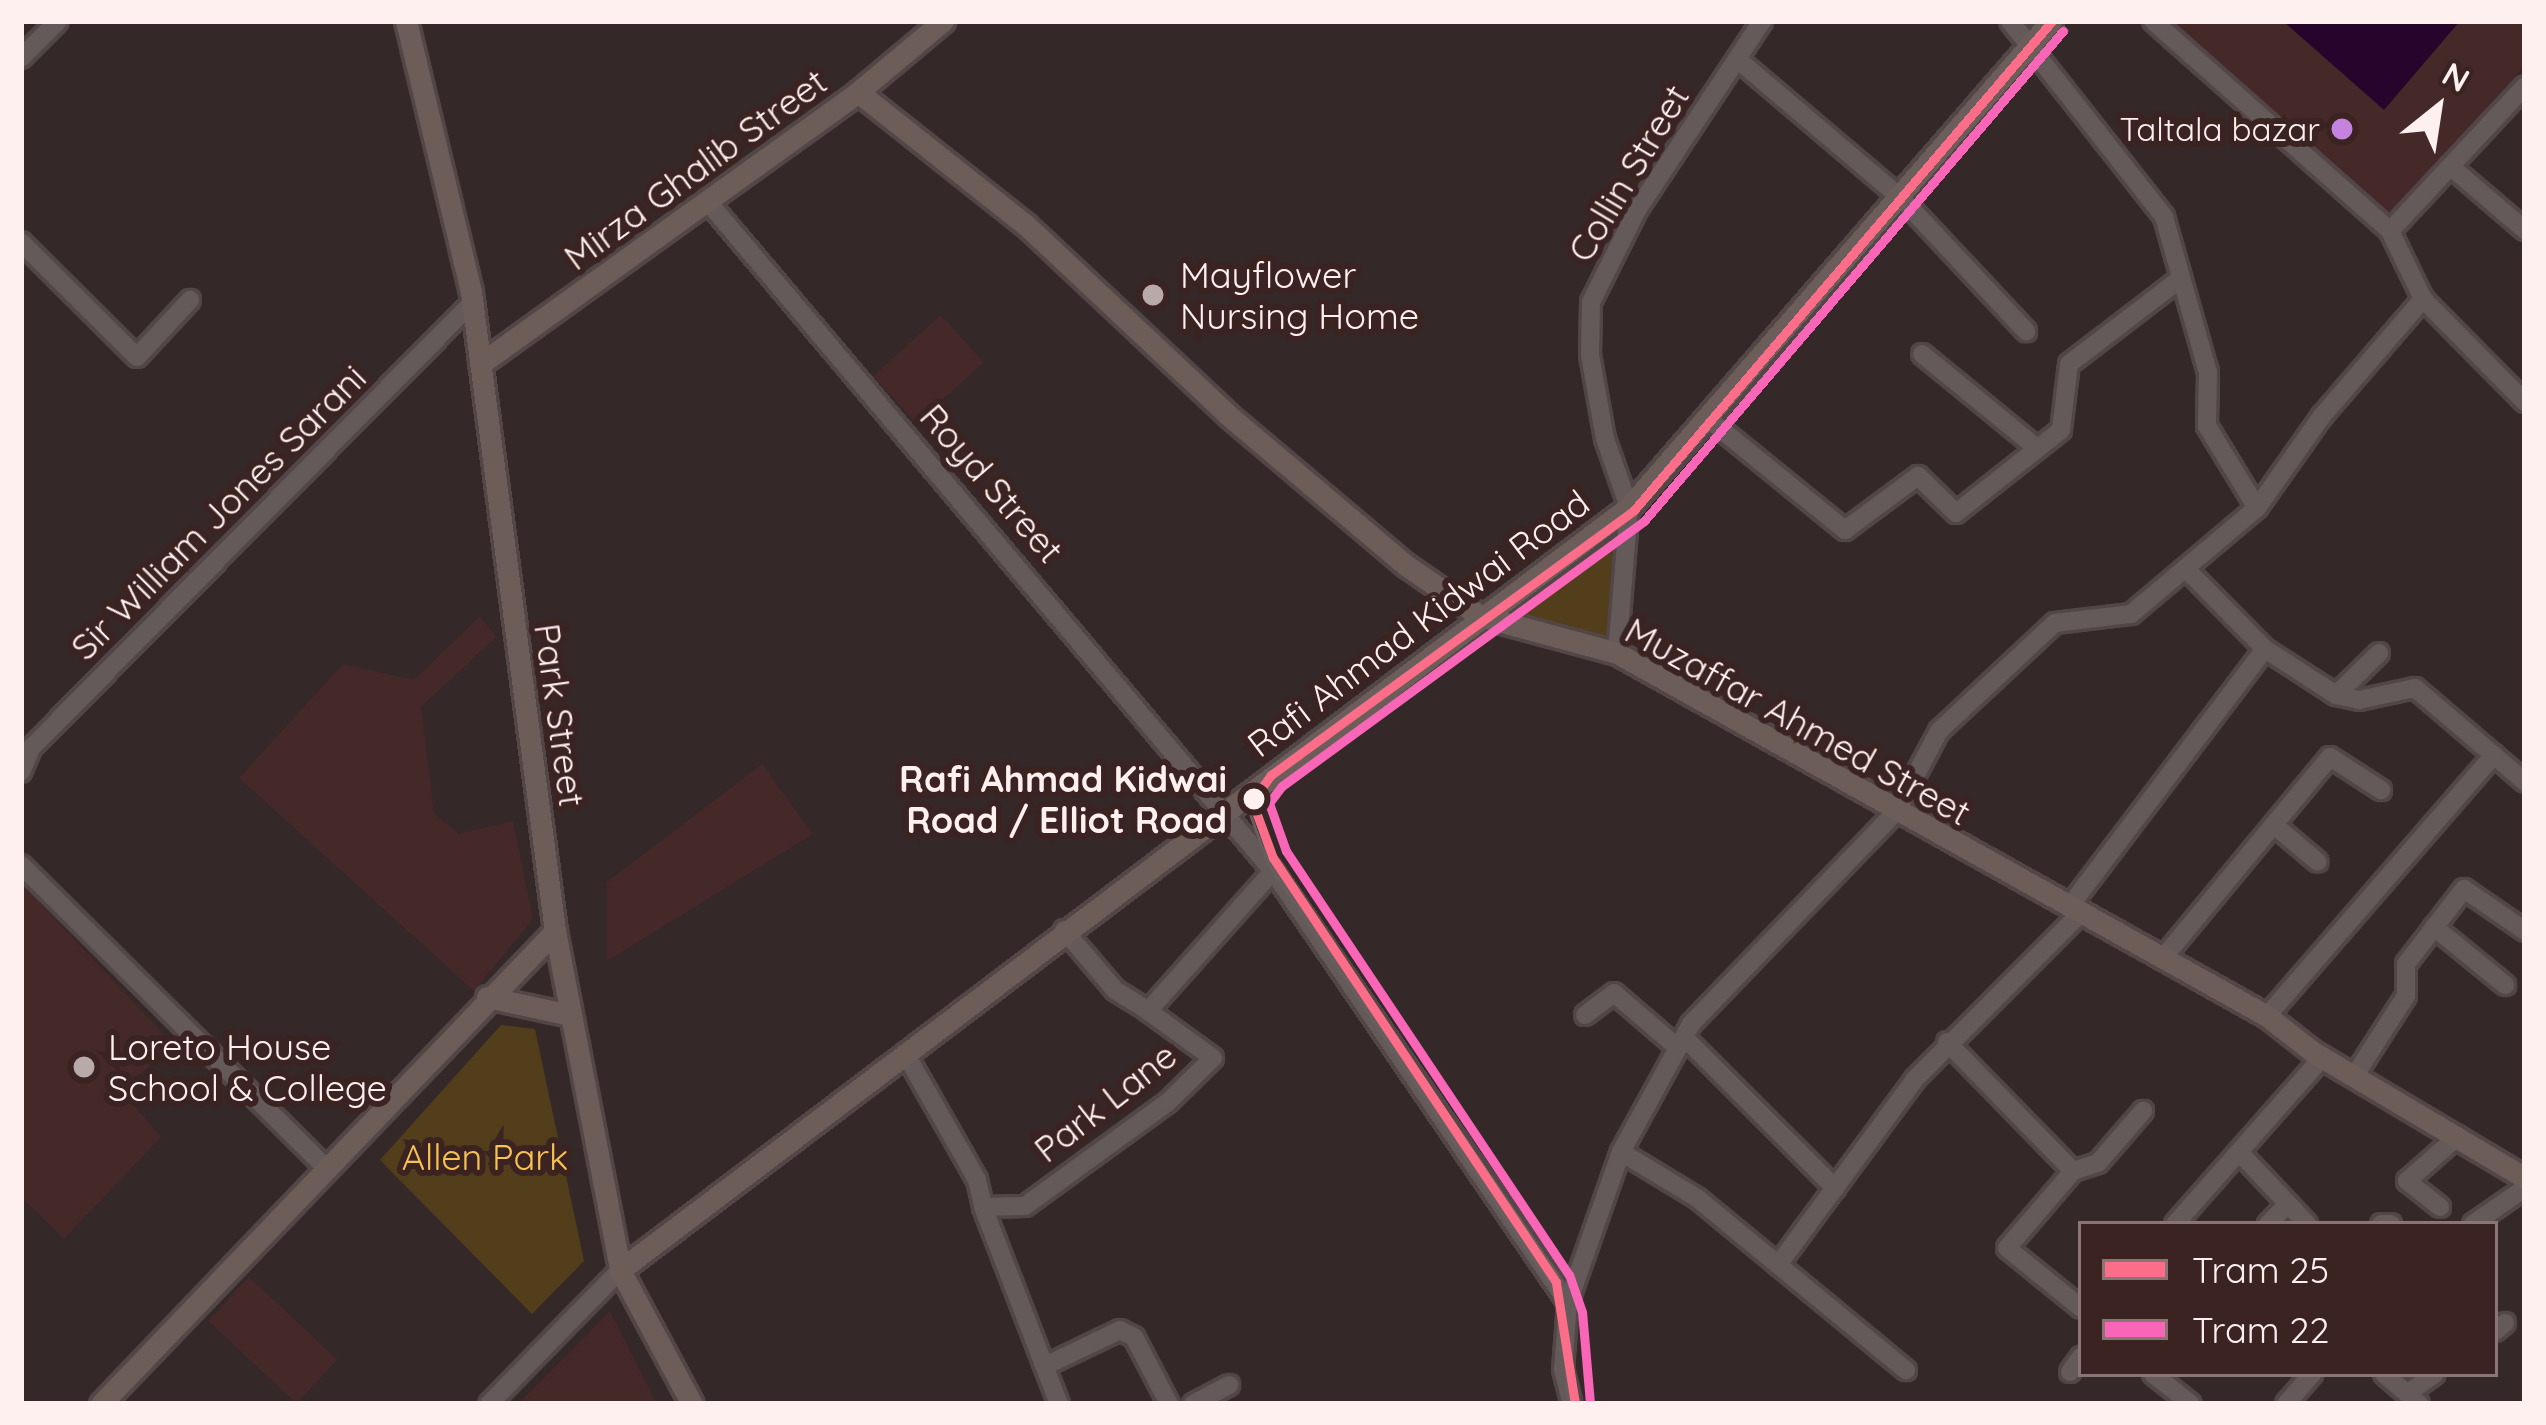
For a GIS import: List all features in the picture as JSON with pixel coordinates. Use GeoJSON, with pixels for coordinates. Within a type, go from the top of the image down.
{"type":"FeatureCollection","features":[{"type":"Feature","properties":{"kind":"main road","name":"Park Street"},"geometry":{"type":"LineString","coordinates":[[406,21],[470,304],[555,931],[620,1270],[692,1404]]}},
{"type":"Feature","properties":{"kind":"main road","name":"Mirza Ghalib Street"},"geometry":{"type":"LineString","coordinates":[[480,364],[858,92],[943,21]]}},
{"type":"Feature","properties":{"kind":"main road","name":"Rafi Ahmad Kidwai Road"},"geometry":{"type":"LineString","coordinates":[[620,1270],[1226,806],[1629,507],[2051,21]]}},
{"type":"Feature","properties":{"kind":"main road","name":"Muzaffar Ahmed Street"},"geometry":{"type":"LineString","coordinates":[[858,92],[1026,225],[1228,415],[1389,551],[1480,616],[1617,653],[2267,1016],[2323,1058],[2525,1178]]}},
{"type":"Feature","properties":{"kind":"main road"},"geometry":{"type":"LineString","coordinates":[[101,1404],[555,931]]}},
{"type":"Feature","properties":{"kind":"main road"},"geometry":{"type":"LineString","coordinates":[[487,997],[570,1015]]}},
{"type":"Feature","properties":{"kind":"street"},"geometry":{"type":"LineString","coordinates":[[21,58],[58,21]]}},
{"type":"Feature","properties":{"kind":"street","name":"Collin Street"},"geometry":{"type":"LineString","coordinates":[[1617,653],[1629,507],[1605,439],[1590,355],[1591,302],[1637,210],[1762,21]]}},
{"type":"Feature","properties":{"kind":"street"},"geometry":{"type":"LineString","coordinates":[[2010,21],[2033,44],[2164,217],[2208,372],[2207,426],[2257,508]]}},
{"type":"Feature","properties":{"kind":"street"},"geometry":{"type":"LineString","coordinates":[[2153,21],[2390,231],[2422,299],[2525,402]]}},
{"type":"Feature","properties":{"kind":"street"},"geometry":{"type":"LineString","coordinates":[[1737,59],[1900,198],[2026,332]]}},
{"type":"Feature","properties":{"kind":"street"},"geometry":{"type":"LineString","coordinates":[[2390,231],[2525,86]]}},
{"type":"Feature","properties":{"kind":"street"},"geometry":{"type":"LineString","coordinates":[[2450,166],[2525,230]]}},
{"type":"Feature","properties":{"kind":"street","name":"Royd Street"},"geometry":{"type":"LineString","coordinates":[[708,202],[1226,806],[1568,1304]]}},
{"type":"Feature","properties":{"kind":"street"},"geometry":{"type":"LineString","coordinates":[[21,242],[137,357],[190,300]]}},
{"type":"Feature","properties":{"kind":"street"},"geometry":{"type":"LineString","coordinates":[[1707,418],[1845,530],[1918,476],[1956,513],[2061,430],[2069,364],[2180,279]]}},
{"type":"Feature","properties":{"kind":"street"},"geometry":{"type":"LineString","coordinates":[[1572,1404],[1563,1369],[1568,1304],[1621,1152],[1682,1042],[1896,812],[1939,731],[2055,623],[2131,614],[2257,508],[2322,416],[2422,299]]}},
{"type":"Feature","properties":{"kind":"street","name":"Sir William Jones Sarani"},"geometry":{"type":"LineString","coordinates":[[21,772],[31,748],[470,304]]}},
{"type":"Feature","properties":{"kind":"street"},"geometry":{"type":"LineString","coordinates":[[1922,354],[2037,448]]}},
{"type":"Feature","properties":{"kind":"street"},"geometry":{"type":"LineString","coordinates":[[2187,570],[2265,649],[2336,694],[2359,700],[2415,688],[2525,782]]}},
{"type":"Feature","properties":{"kind":"street"},"geometry":{"type":"LineString","coordinates":[[1778,1265],[1948,1042],[2075,910],[2265,649]]}},
{"type":"Feature","properties":{"kind":"street"},"geometry":{"type":"LineString","coordinates":[[2336,694],[2378,653]]}},
{"type":"Feature","properties":{"kind":"street"},"geometry":{"type":"LineString","coordinates":[[2163,958],[2333,755],[2381,790]]}},
{"type":"Feature","properties":{"kind":"street"},"geometry":{"type":"LineString","coordinates":[[2267,1016],[2494,755]]}},
{"type":"Feature","properties":{"kind":"street"},"geometry":{"type":"LineString","coordinates":[[2274,825],[2318,862]]}},
{"type":"Feature","properties":{"kind":"street"},"geometry":{"type":"LineString","coordinates":[[21,865],[326,1168]]}},
{"type":"Feature","properties":{"kind":"street","name":"Park Lane"},"geometry":{"type":"LineString","coordinates":[[983,1208],[1025,1206],[1167,1103],[1214,1058],[1148,1011],[1274,871]]}},
{"type":"Feature","properties":{"kind":"street"},"geometry":{"type":"LineString","coordinates":[[2355,1076],[2406,996],[2406,964],[2469,887],[2525,931]]}},
{"type":"Feature","properties":{"kind":"street"},"geometry":{"type":"LineString","coordinates":[[2434,927],[2505,985]]}},
{"type":"Feature","properties":{"kind":"street"},"geometry":{"type":"LineString","coordinates":[[1064,930],[1115,990],[1148,1011]]}},
{"type":"Feature","properties":{"kind":"street"},"geometry":{"type":"LineString","coordinates":[[1585,1016],[1614,992],[1682,1042],[1835,1188]]}},
{"type":"Feature","properties":{"kind":"street"},"geometry":{"type":"LineString","coordinates":[[1948,1042],[2073,1171]]}},
{"type":"Feature","properties":{"kind":"street"},"geometry":{"type":"LineString","coordinates":[[905,1053],[977,1180],[983,1208],[1059,1404]]}},
{"type":"Feature","properties":{"kind":"street"},"geometry":{"type":"LineString","coordinates":[[2178,1221],[2323,1058]]}},
{"type":"Feature","properties":{"kind":"street"},"geometry":{"type":"LineString","coordinates":[[2078,1305],[2007,1248],[2073,1171],[2098,1163],[2143,1111]]}},
{"type":"Feature","properties":{"kind":"street"},"geometry":{"type":"LineString","coordinates":[[2440,1207],[2407,1181],[2458,1136]]}},
{"type":"Feature","properties":{"kind":"street"},"geometry":{"type":"LineString","coordinates":[[1621,1152],[1697,1198],[1906,1370]]}},
{"type":"Feature","properties":{"kind":"street"},"geometry":{"type":"LineString","coordinates":[[2239,1152],[2304,1221]]}},
{"type":"Feature","properties":{"kind":"street"},"geometry":{"type":"LineString","coordinates":[[2477,1221],[2525,1188]]}},
{"type":"Feature","properties":{"kind":"street"},"geometry":{"type":"LineString","coordinates":[[2271,1221],[2288,1204]]}},
{"type":"Feature","properties":{"kind":"street"},"geometry":{"type":"LineString","coordinates":[[489,1404],[620,1270]]}},
{"type":"Feature","properties":{"kind":"street"},"geometry":{"type":"LineString","coordinates":[[1045,1366],[1120,1330],[1134,1337],[1169,1404]]}},
{"type":"Feature","properties":{"kind":"street"},"geometry":{"type":"LineString","coordinates":[[2157,1377],[2191,1404]]}},
{"type":"Feature","properties":{"kind":"street"},"geometry":{"type":"LineString","coordinates":[[2286,1404],[2309,1377]]}},
{"type":"Feature","properties":{"kind":"street"},"geometry":{"type":"LineString","coordinates":[[2387,1377],[2413,1399]]}},
{"type":"Feature","properties":{"kind":"street"},"geometry":{"type":"LineString","coordinates":[[1193,1404],[1229,1384]]}},
{"type":"Feature","properties":{"kind":"shaded area"},"geometry":{"type":"Polygon","coordinates":[[[2159,21],[2525,21],[2525,66],[2388,215],[2159,21]]]}},
{"type":"Feature","properties":{"kind":"shaded area"},"geometry":{"type":"Polygon","coordinates":[[[2283,21],[2460,21],[2384,110],[2283,21]]]}},
{"type":"Feature","properties":{"kind":"shaded area"},"geometry":{"type":"Polygon","coordinates":[[[941,315],[984,363],[916,423],[873,376],[941,315]]]}},
{"type":"Feature","properties":{"kind":"shaded area"},"geometry":{"type":"Polygon","coordinates":[[[480,616],[496,637],[421,707],[434,813],[459,834],[513,821],[533,919],[474,991],[239,778],[343,664],[414,680],[480,616]]]}},
{"type":"Feature","properties":{"kind":"shaded area"},"geometry":{"type":"Polygon","coordinates":[[[762,764],[813,834],[607,961],[607,882],[762,764]]]}},
{"type":"Feature","properties":{"kind":"shaded area","name":"Loreto House School & College"},"geometry":{"type":"Polygon","coordinates":[[[21,883],[174,1045],[121,1090],[161,1137],[64,1239],[21,1197],[21,883]]]}},
{"type":"Feature","properties":{"kind":"shaded area"},"geometry":{"type":"Polygon","coordinates":[[[249,1277],[337,1360],[297,1403],[208,1321],[249,1277]]]}},
{"type":"Feature","properties":{"kind":"shaded area"},"geometry":{"type":"Polygon","coordinates":[[[610,1311],[657,1404],[518,1404],[610,1311]]]}},
{"type":"Feature","properties":{"kind":"green space"},"geometry":{"type":"Polygon","coordinates":[[[1621,523],[1607,640],[1495,613],[1621,523]]]}},
{"type":"Feature","properties":{"kind":"green space","name":"Allen Park"},"geometry":{"type":"Polygon","coordinates":[[[501,1025],[535,1029],[584,1261],[532,1314],[380,1160],[501,1025]]]}},
{"type":"Feature","properties":{"kind":"tram line"},"geometry":{"type":"LineString","coordinates":[[1568,1404],[1561,1318],[1550,1285],[1267,862],[1245,800],[1267,770],[1630,505],[2043,21]]}},
{"type":"Feature","properties":{"kind":"tram line","name":"25"},"geometry":{"type":"LineString","coordinates":[[1575,1404],[1556,1282],[1273,858],[1252,801],[1271,775],[1634,510],[2052,21]]}},
{"type":"Feature","properties":{"kind":"tram line","name":"22"},"geometry":{"type":"LineString","coordinates":[[1590,1403],[1582,1312],[1569,1275],[1286,851],[1269,803],[1282,786],[1644,521],[2063,31]]}},
{"type":"Feature","properties":{"kind":"place","name":"Taltala bazar"},"geometry":{"type":"Point","coordinates":[2342,129]}},
{"type":"Feature","properties":{"kind":"place","name":"Mayflower Nursing Home"},"geometry":{"type":"Point","coordinates":[1153,295]}},
{"type":"Feature","properties":{"kind":"place","name":"Rafi Ahmad Kidwai Road / Elliot Road"},"geometry":{"type":"Point","coordinates":[1254,799]}},
{"type":"Feature","properties":{"kind":"place","name":"Loreto House School & College"},"geometry":{"type":"Point","coordinates":[84,1067]}}]}
